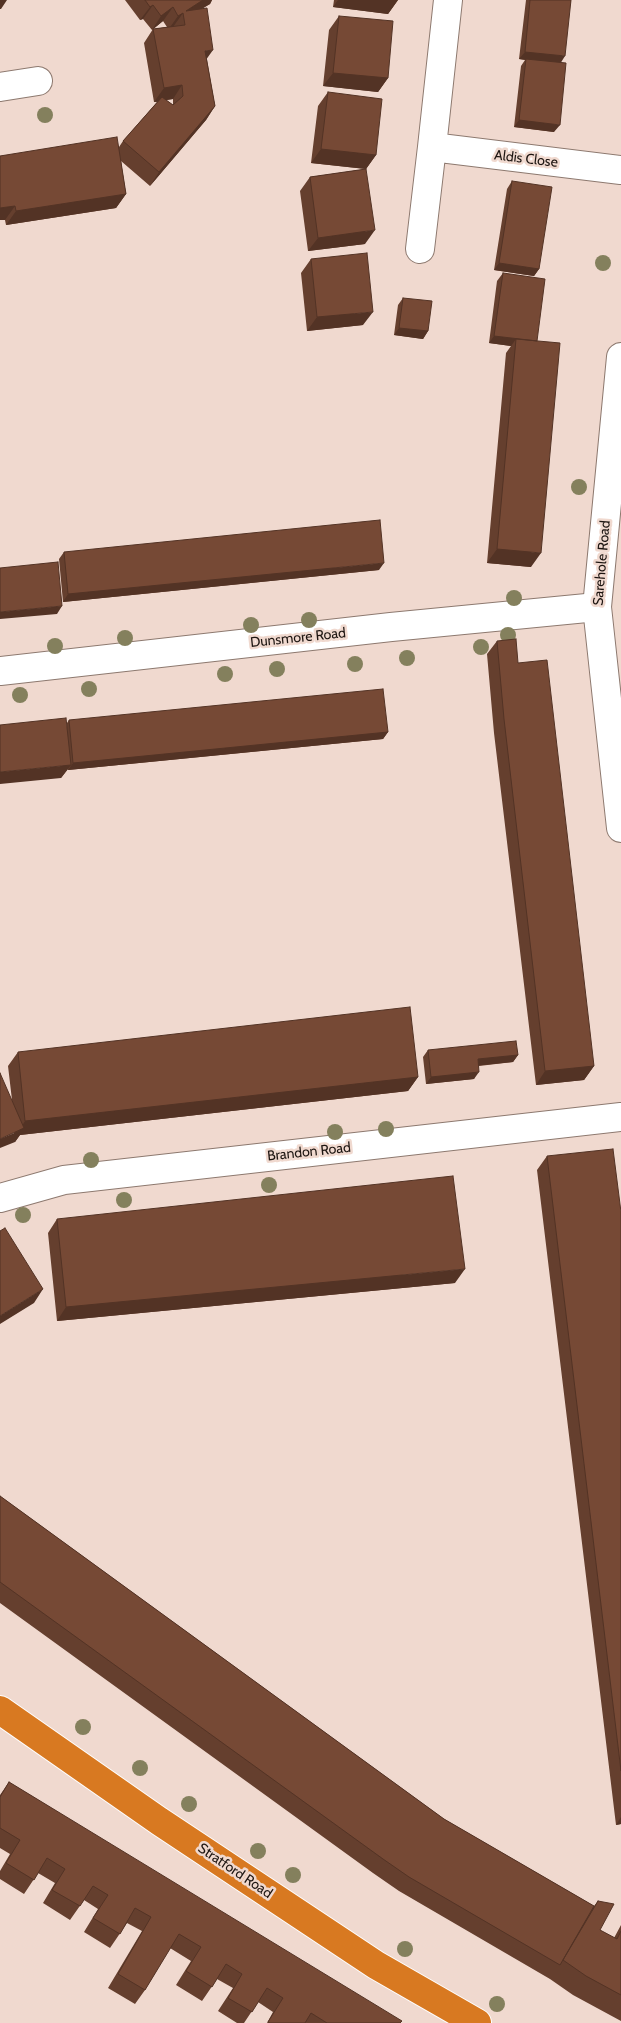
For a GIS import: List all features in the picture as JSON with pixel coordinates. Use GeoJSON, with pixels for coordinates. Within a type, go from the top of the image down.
{"type":"FeatureCollection","features":[{"type":"Feature","properties":{"kind":"highway","name":"Stratford Road"},"geometry":{"type":"LineString","coordinates":[[0,1710],[159,1820],[376,1965],[477,2023]]}},
{"type":"Feature","properties":{"kind":"street"},"geometry":{"type":"LineString","coordinates":[[420,249],[448,0]]}},
{"type":"Feature","properties":{"kind":"street"},"geometry":{"type":"LineString","coordinates":[[0,87],[38,81]]}},
{"type":"Feature","properties":{"kind":"street","name":"Aldis Close"},"geometry":{"type":"LineString","coordinates":[[432,147],[621,170]]}},
{"type":"Feature","properties":{"kind":"street","name":"Sarehole Road"},"geometry":{"type":"LineString","coordinates":[[621,357],[597,607],[621,828]]}},
{"type":"Feature","properties":{"kind":"street","name":"Dunsmore Road"},"geometry":{"type":"LineString","coordinates":[[0,671],[390,627],[597,607]]}},
{"type":"Feature","properties":{"kind":"street","name":"Brandon Road"},"geometry":{"type":"LineString","coordinates":[[0,1198],[64,1180],[621,1117]]}},
{"type":"Feature","properties":{"kind":"building"},"geometry":{"type":"Polygon","coordinates":[[[145,0],[203,0],[186,11],[207,8],[213,50],[205,51],[215,106],[159,172],[123,141],[162,97],[173,105],[183,96],[182,85],[164,88],[153,29],[185,25],[183,13],[178,16],[173,7],[161,16],[153,5],[150,7],[145,0]]]}},
{"type":"Feature","properties":{"kind":"building"},"geometry":{"type":"Polygon","coordinates":[[[530,0],[571,0],[565,56],[525,52],[530,0]]]}},
{"type":"Feature","properties":{"kind":"building"},"geometry":{"type":"Polygon","coordinates":[[[339,16],[393,21],[388,78],[333,73],[339,16]]]}},
{"type":"Feature","properties":{"kind":"building"},"geometry":{"type":"Polygon","coordinates":[[[526,59],[566,63],[560,125],[519,120],[526,59]]]}},
{"type":"Feature","properties":{"kind":"building"},"geometry":{"type":"Polygon","coordinates":[[[328,92],[382,99],[376,155],[321,149],[328,92]]]}},
{"type":"Feature","properties":{"kind":"building"},"geometry":{"type":"Polygon","coordinates":[[[117,137],[126,194],[16,211],[15,206],[0,208],[0,156],[117,137]]]}},
{"type":"Feature","properties":{"kind":"building"},"geometry":{"type":"Polygon","coordinates":[[[366,169],[375,230],[318,238],[310,177],[366,169]]]}},
{"type":"Feature","properties":{"kind":"building"},"geometry":{"type":"Polygon","coordinates":[[[512,181],[552,187],[539,269],[499,263],[512,181]]]}},
{"type":"Feature","properties":{"kind":"building"},"geometry":{"type":"Polygon","coordinates":[[[367,253],[373,312],[317,317],[311,259],[367,253]]]}},
{"type":"Feature","properties":{"kind":"building"},"geometry":{"type":"Polygon","coordinates":[[[503,273],[545,279],[537,341],[494,336],[503,273]]]}},
{"type":"Feature","properties":{"kind":"building"},"geometry":{"type":"Polygon","coordinates":[[[403,298],[432,301],[428,331],[399,328],[403,298]]]}},
{"type":"Feature","properties":{"kind":"building"},"geometry":{"type":"Polygon","coordinates":[[[516,339],[560,343],[541,553],[497,549],[516,339]]]}},
{"type":"Feature","properties":{"kind":"building"},"geometry":{"type":"Polygon","coordinates":[[[380,520],[384,563],[68,594],[64,552],[380,520]]]}},
{"type":"Feature","properties":{"kind":"building"},"geometry":{"type":"Polygon","coordinates":[[[58,562],[62,606],[0,612],[0,568],[58,562]]]}},
{"type":"Feature","properties":{"kind":"building"},"geometry":{"type":"Polygon","coordinates":[[[516,639],[518,663],[547,660],[594,1066],[545,1071],[504,719],[497,641],[516,639]]]}},
{"type":"Feature","properties":{"kind":"building"},"geometry":{"type":"Polygon","coordinates":[[[383,689],[388,732],[73,763],[69,720],[383,689]]]}},
{"type":"Feature","properties":{"kind":"building"},"geometry":{"type":"Polygon","coordinates":[[[66,718],[71,765],[0,772],[0,725],[66,718]]]}},
{"type":"Feature","properties":{"kind":"building"},"geometry":{"type":"Polygon","coordinates":[[[410,1007],[418,1077],[25,1121],[18,1052],[410,1007]]]}},
{"type":"Feature","properties":{"kind":"building"},"geometry":{"type":"Polygon","coordinates":[[[516,1041],[518,1055],[478,1059],[479,1072],[431,1077],[428,1050],[516,1041]]]}},
{"type":"Feature","properties":{"kind":"building"},"geometry":{"type":"Polygon","coordinates":[[[0,1073],[24,1128],[0,1139],[0,1073]]]}},
{"type":"Feature","properties":{"kind":"building"},"geometry":{"type":"Polygon","coordinates":[[[613,1149],[621,1212],[621,1771],[547,1156],[613,1149]]]}},
{"type":"Feature","properties":{"kind":"building"},"geometry":{"type":"Polygon","coordinates":[[[453,1176],[465,1269],[66,1307],[57,1219],[453,1176]]]}},
{"type":"Feature","properties":{"kind":"building"},"geometry":{"type":"Polygon","coordinates":[[[5,1228],[43,1289],[0,1316],[0,1231],[5,1228]]]}},
{"type":"Feature","properties":{"kind":"building"},"geometry":{"type":"Polygon","coordinates":[[[0,1496],[444,1819],[594,1906],[560,1965],[409,1877],[0,1582],[0,1496]]]}},
{"type":"Feature","properties":{"kind":"building"},"geometry":{"type":"Polygon","coordinates":[[[9,1782],[402,2021],[400,2023],[327,2023],[311,2013],[305,2023],[270,2023],[268,2022],[283,1998],[267,1988],[252,2012],[228,1998],[242,1974],[226,1964],[212,1987],[186,1971],[201,1947],[179,1934],[145,1990],[118,1974],[151,1917],[135,1908],[120,1934],[93,1918],[108,1895],[93,1886],[80,1906],[52,1890],[65,1869],[47,1858],[34,1880],[6,1863],[20,1840],[0,1828],[0,1797],[9,1782]]]}},
{"type":"Feature","properties":{"kind":"building"},"geometry":{"type":"Polygon","coordinates":[[[598,1901],[614,1904],[600,1930],[617,1939],[621,1931],[621,1995],[586,1976],[563,1960],[598,1901]]]}}]}
